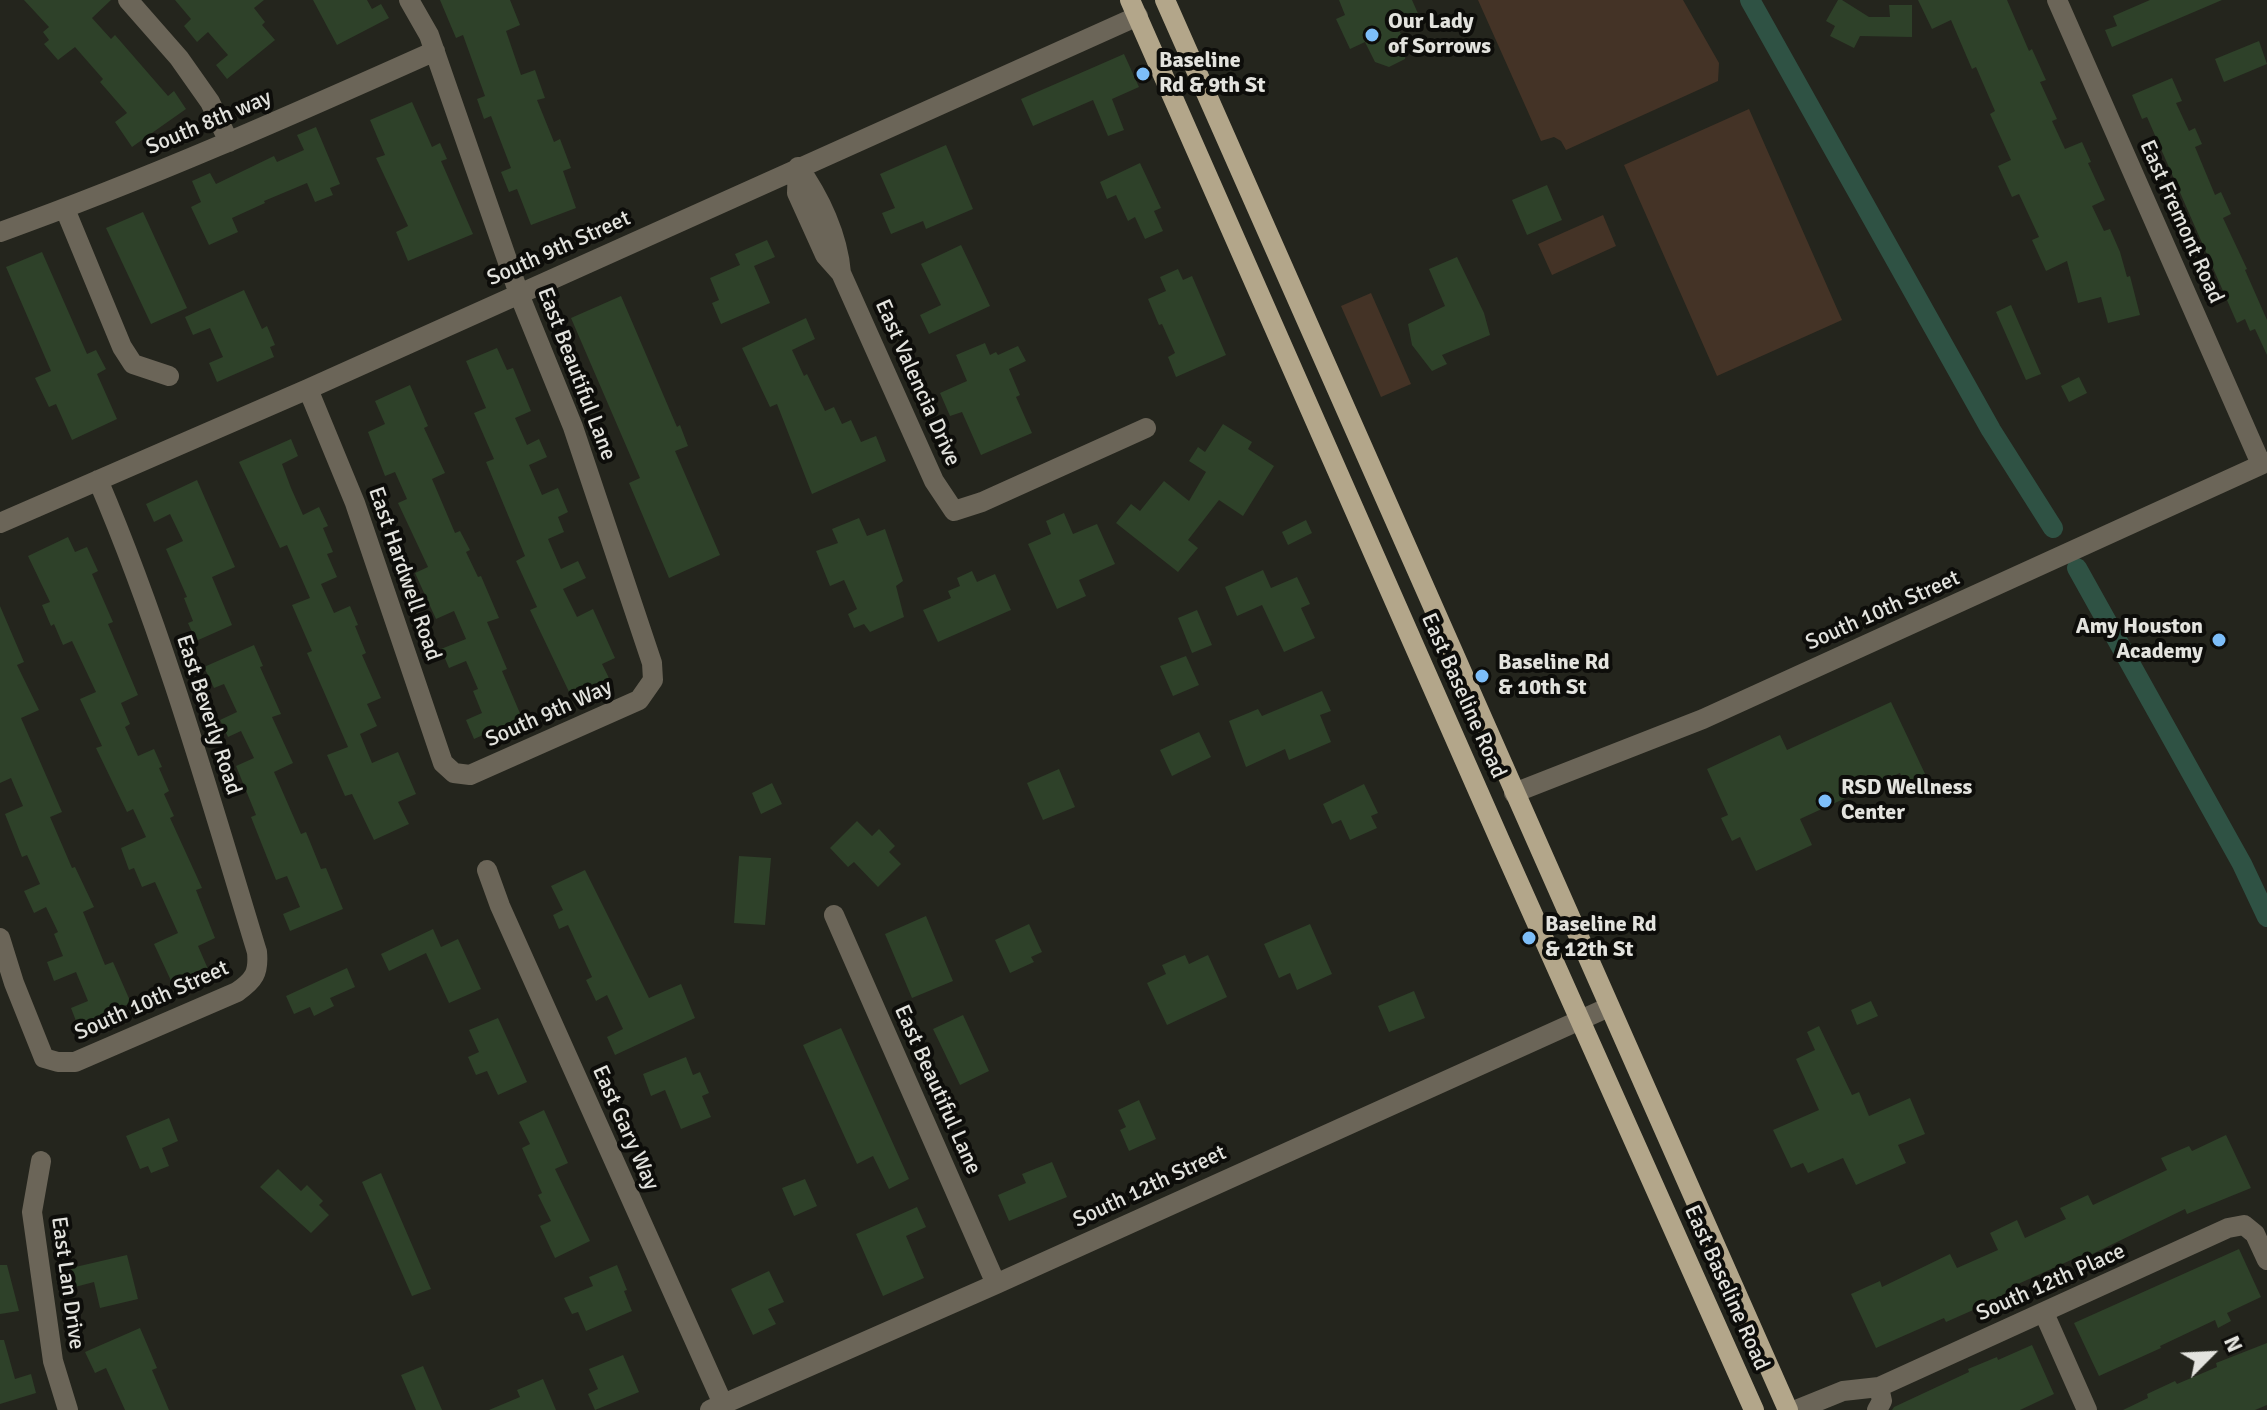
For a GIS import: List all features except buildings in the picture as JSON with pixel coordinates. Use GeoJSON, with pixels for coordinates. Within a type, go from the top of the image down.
{"type":"FeatureCollection","features":[{"type":"Feature","properties":{"kind":"main road"},"geometry":{"type":"LineString","coordinates":[[1134,8],[1166,2]]}},
{"type":"Feature","properties":{"kind":"main road","name":"East Baseline Road"},"geometry":{"type":"LineString","coordinates":[[1166,2],[1788,1410]]}},
{"type":"Feature","properties":{"kind":"main road","name":"East Baseline Road"},"geometry":{"type":"LineString","coordinates":[[1134,8],[1754,1410]]}},
{"type":"Feature","properties":{"kind":"main road"},"geometry":{"type":"LineString","coordinates":[[1325,442],[1354,429]]}},
{"type":"Feature","properties":{"kind":"main road"},"geometry":{"type":"LineString","coordinates":[[1485,805],[1514,793]]}},
{"type":"Feature","properties":{"kind":"main road"},"geometry":{"type":"LineString","coordinates":[[1715,1323],[1745,1311]]}},
{"type":"Feature","properties":{"kind":"street"},"geometry":{"type":"LineString","coordinates":[[128,0],[179,58],[210,102],[229,142]]}},
{"type":"Feature","properties":{"kind":"street","name":"East Beautiful Lane"},"geometry":{"type":"LineString","coordinates":[[409,0],[435,51],[502,248],[573,427],[652,663],[653,680]]}},
{"type":"Feature","properties":{"kind":"street","name":"East Fremont Road"},"geometry":{"type":"LineString","coordinates":[[2057,0],[2264,463]]}},
{"type":"Feature","properties":{"kind":"street","name":"South 9th Street"},"geometry":{"type":"LineString","coordinates":[[0,523],[519,294],[798,167],[1134,8]]}},
{"type":"Feature","properties":{"kind":"street","name":"South 8th way"},"geometry":{"type":"LineString","coordinates":[[0,232],[229,142],[435,51]]}},
{"type":"Feature","properties":{"kind":"street","name":"East Valencia Drive"},"geometry":{"type":"LineString","coordinates":[[798,167],[797,193],[825,255],[841,273],[934,481],[954,511],[982,502],[1146,428]]}},
{"type":"Feature","properties":{"kind":"street"},"geometry":{"type":"LineString","coordinates":[[65,209],[122,347],[133,364],[169,376]]}},
{"type":"Feature","properties":{"kind":"street","name":"East Hardwell Road"},"geometry":{"type":"LineString","coordinates":[[308,389],[355,503],[434,743],[443,763],[454,773]]}},
{"type":"Feature","properties":{"kind":"street","name":"South 10th Street"},"geometry":{"type":"LineString","coordinates":[[1514,793],[1703,719],[2264,463]]}},
{"type":"Feature","properties":{"kind":"street","name":"East Beverly Road"},"geometry":{"type":"LineString","coordinates":[[98,480],[138,579],[163,655],[253,937],[259,970]]}},
{"type":"Feature","properties":{"kind":"street","name":"South 9th Way"},"geometry":{"type":"LineString","coordinates":[[454,773],[470,775],[639,700],[653,680]]}},
{"type":"Feature","properties":{"kind":"street","name":"East Gary Way"},"geometry":{"type":"LineString","coordinates":[[487,870],[716,1407]]}},
{"type":"Feature","properties":{"kind":"street","name":"East Beautiful Lane"},"geometry":{"type":"LineString","coordinates":[[834,915],[996,1284]]}},
{"type":"Feature","properties":{"kind":"street","name":"South 10th Street"},"geometry":{"type":"LineString","coordinates":[[0,938],[32,1033],[44,1058],[58,1062],[75,1062],[237,992],[252,982],[259,970]]}},
{"type":"Feature","properties":{"kind":"street","name":"South 12th Street"},"geometry":{"type":"LineString","coordinates":[[716,1407],[1609,1007]]}},
{"type":"Feature","properties":{"kind":"street","name":"East Lan Drive"},"geometry":{"type":"LineString","coordinates":[[41,1161],[32,1212],[53,1361],[68,1410]]}},
{"type":"Feature","properties":{"kind":"street","name":"South 12th Place"},"geometry":{"type":"LineString","coordinates":[[1796,1410],[1843,1391],[1879,1387],[2228,1228],[2244,1225],[2255,1234],[2267,1260]]}},
{"type":"Feature","properties":{"kind":"street"},"geometry":{"type":"LineString","coordinates":[[2044,1313],[2087,1410]]}},
{"type":"Feature","properties":{"kind":"street"},"geometry":{"type":"LineString","coordinates":[[1877,1410],[1882,1401],[1879,1387]]}},
{"type":"Feature","properties":{"kind":"shaded area"},"geometry":{"type":"Polygon","coordinates":[[[1478,0],[1683,0],[1719,63],[1718,81],[1566,150],[1561,141],[1554,137],[1541,141],[1478,0]]]}},
{"type":"Feature","properties":{"kind":"shaded area"},"geometry":{"type":"Polygon","coordinates":[[[1749,109],[1842,320],[1717,376],[1624,165],[1749,109]]]}},
{"type":"Feature","properties":{"kind":"shaded area"},"geometry":{"type":"Polygon","coordinates":[[[1603,215],[1616,246],[1552,275],[1538,244],[1603,215]]]}},
{"type":"Feature","properties":{"kind":"shaded area"},"geometry":{"type":"Polygon","coordinates":[[[1371,293],[1411,384],[1381,397],[1341,306],[1371,293]]]}},
{"type":"Feature","properties":{"kind":"waterway"},"geometry":{"type":"LineString","coordinates":[[1750,0],[1991,430],[2053,528]]}},
{"type":"Feature","properties":{"kind":"waterway"},"geometry":{"type":"LineString","coordinates":[[2077,568],[2242,864],[2267,917]]}},
{"type":"Feature","properties":{"kind":"place","name":"Our Lady of Sorrows"},"geometry":{"type":"Point","coordinates":[1372,35]}},
{"type":"Feature","properties":{"kind":"place","name":"Baseline Rd & 9th St"},"geometry":{"type":"Point","coordinates":[1143,74]}},
{"type":"Feature","properties":{"kind":"place","name":"Amy Houston Academy"},"geometry":{"type":"Point","coordinates":[2219,640]}},
{"type":"Feature","properties":{"kind":"place","name":"Baseline Rd & 10th St"},"geometry":{"type":"Point","coordinates":[1482,676]}},
{"type":"Feature","properties":{"kind":"place","name":"RSD Wellness Center"},"geometry":{"type":"Point","coordinates":[1825,801]}},
{"type":"Feature","properties":{"kind":"place","name":"Baseline Rd & 12th St"},"geometry":{"type":"Point","coordinates":[1529,938]}}]}
